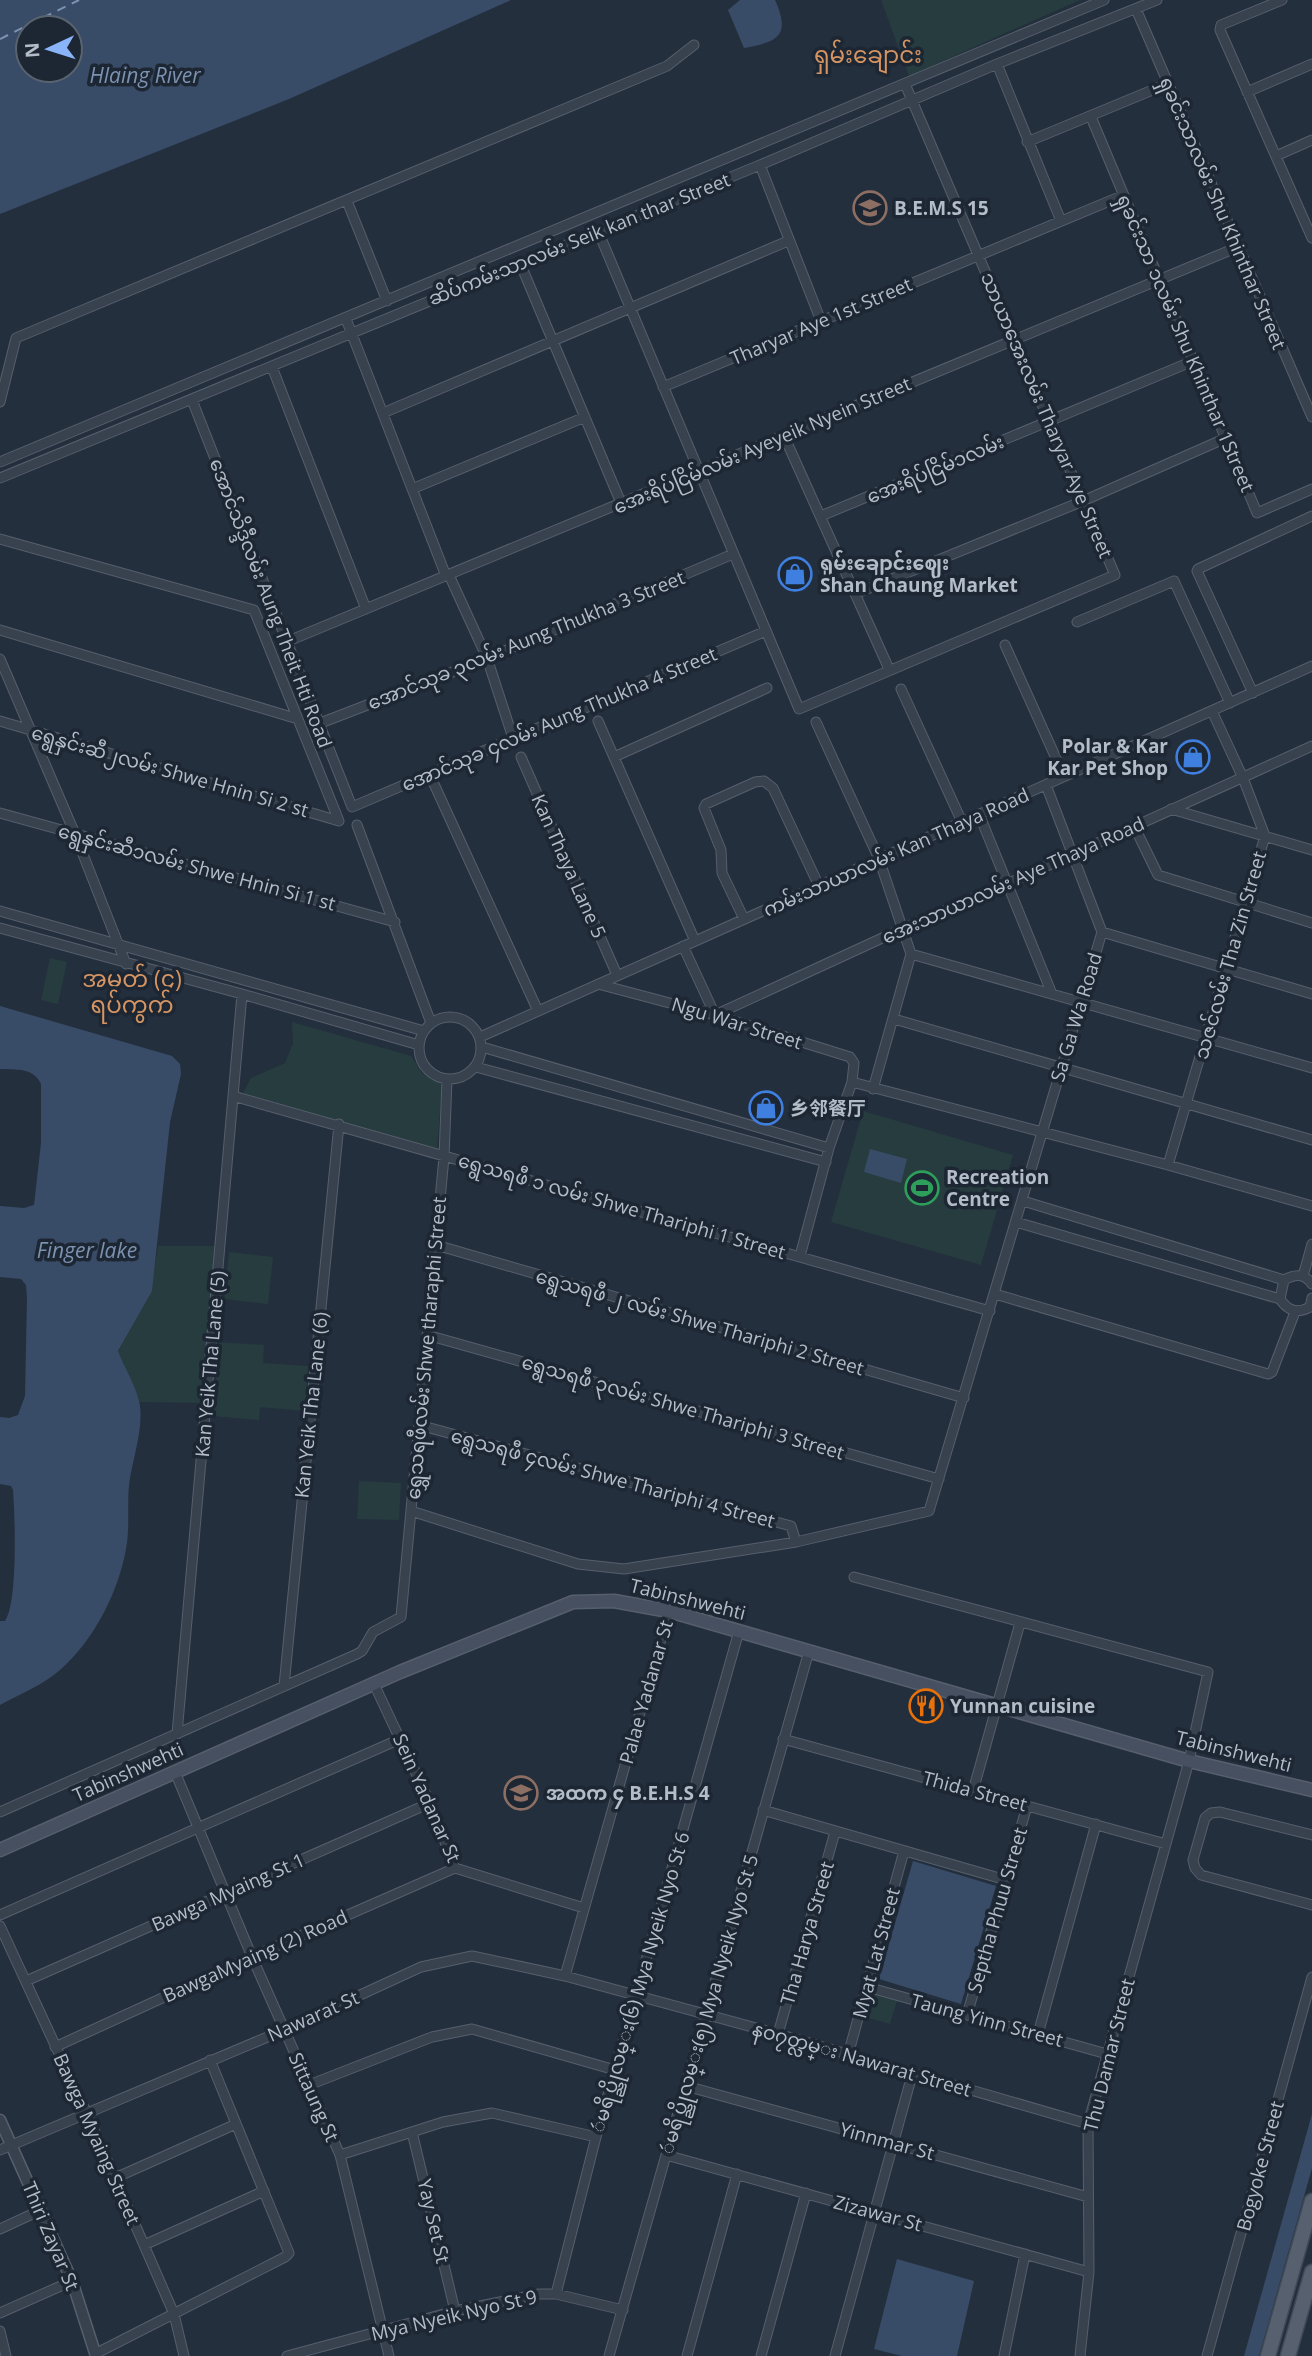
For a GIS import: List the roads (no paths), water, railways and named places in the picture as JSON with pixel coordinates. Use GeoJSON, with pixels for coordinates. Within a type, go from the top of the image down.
{"type":"FeatureCollection","features":[{"type":"Feature","properties":{"kind":"main road","name":"Tabinshwehti"},"geometry":{"type":"LineString","coordinates":[[0,1850],[374,1684],[573,1602],[614,1601],[669,1611],[1189,1761],[1312,1790]]}},
{"type":"Feature","properties":{"kind":"main road"},"geometry":{"type":"LineString","coordinates":[[1268,2356],[1312,2201]]}},
{"type":"Feature","properties":{"kind":"main road"},"geometry":{"type":"LineString","coordinates":[[1288,2356],[1312,2272]]}},
{"type":"Feature","properties":{"kind":"street","name":"ဆိပ်ကမ်းသာလမ်း Seik kan thar Street"},"geometry":{"type":"LineString","coordinates":[[0,462],[1104,0]]}},
{"type":"Feature","properties":{"kind":"street","name":"ဆိပ်ကမ်းသာလမ်း Seik kan thar Street"},"geometry":{"type":"LineString","coordinates":[[0,478],[1157,0]]}},
{"type":"Feature","properties":{"kind":"street"},"geometry":{"type":"LineString","coordinates":[[1282,0],[1220,27],[1276,156],[1308,217],[1312,238]]}},
{"type":"Feature","properties":{"kind":"street","name":"ရှခင်းသာလမ်း Shu Khinthar Street"},"geometry":{"type":"LineString","coordinates":[[1136,9],[1312,417]]}},
{"type":"Feature","properties":{"kind":"street"},"geometry":{"type":"LineString","coordinates":[[0,402],[16,338],[667,66],[694,44]]}},
{"type":"Feature","properties":{"kind":"street"},"geometry":{"type":"LineString","coordinates":[[997,64],[1061,221]]}},
{"type":"Feature","properties":{"kind":"street"},"geometry":{"type":"LineString","coordinates":[[1247,92],[1312,64]]}},
{"type":"Feature","properties":{"kind":"street","name":"သာယာအေးလမ်း Tharyar Aye Street"},"geometry":{"type":"LineString","coordinates":[[889,669],[1115,575],[905,83]]}},
{"type":"Feature","properties":{"kind":"street"},"geometry":{"type":"LineString","coordinates":[[1027,142],[1167,84]]}},
{"type":"Feature","properties":{"kind":"street","name":"ရှခင်းသာ ၁လမ်း Shu Khinthar 1Street"},"geometry":{"type":"LineString","coordinates":[[1091,117],[1257,513],[1312,489]]}},
{"type":"Feature","properties":{"kind":"street"},"geometry":{"type":"LineString","coordinates":[[1276,156],[1312,140]]}},
{"type":"Feature","properties":{"kind":"street"},"geometry":{"type":"LineString","coordinates":[[760,165],[821,321]]}},
{"type":"Feature","properties":{"kind":"street","name":"Tharyar Aye 1st Street"},"geometry":{"type":"LineString","coordinates":[[663,387],[1124,195]]}},
{"type":"Feature","properties":{"kind":"street"},"geometry":{"type":"LineString","coordinates":[[348,201],[387,301]]}},
{"type":"Feature","properties":{"kind":"street"},"geometry":{"type":"LineString","coordinates":[[598,231],[799,709],[889,669],[784,436]]}},
{"type":"Feature","properties":{"kind":"street"},"geometry":{"type":"LineString","coordinates":[[383,413],[788,241]]}},
{"type":"Feature","properties":{"kind":"street","name":"အေးရိပ်ငြိမ်လမ်း Ayeyeik Nyein Street"},"geometry":{"type":"LineString","coordinates":[[286,642],[1238,247]]}},
{"type":"Feature","properties":{"kind":"street"},"geometry":{"type":"LineString","coordinates":[[520,264],[621,503]]}},
{"type":"Feature","properties":{"kind":"street"},"geometry":{"type":"LineString","coordinates":[[346,318],[447,575],[487,658],[513,738]]}},
{"type":"Feature","properties":{"kind":"street","name":"အေးရိပ်ငြိမ်၁လမ်း"},"geometry":{"type":"LineString","coordinates":[[821,516],[1193,361]]}},
{"type":"Feature","properties":{"kind":"street"},"geometry":{"type":"LineString","coordinates":[[272,367],[366,609]]}},
{"type":"Feature","properties":{"kind":"street","name":"အောင်သိဒ္ဒီလမ်း Aung Theit Hti Road"},"geometry":{"type":"LineString","coordinates":[[191,400],[352,807]]}},
{"type":"Feature","properties":{"kind":"street"},"geometry":{"type":"LineString","coordinates":[[412,489],[585,417]]}},
{"type":"Feature","properties":{"kind":"street"},"geometry":{"type":"LineString","coordinates":[[855,594],[1083,501],[1226,438]]}},
{"type":"Feature","properties":{"kind":"street"},"geometry":{"type":"LineString","coordinates":[[1253,693],[1197,571],[1312,516]]}},
{"type":"Feature","properties":{"kind":"street"},"geometry":{"type":"LineString","coordinates":[[0,539],[254,610],[298,719]]}},
{"type":"Feature","properties":{"kind":"street","name":"အောင်သုခ ၃လမ်း Aung Thukha 3 Street"},"geometry":{"type":"LineString","coordinates":[[318,724],[487,658],[733,554]]}},
{"type":"Feature","properties":{"kind":"street"},"geometry":{"type":"LineString","coordinates":[[1077,622],[1174,581],[1230,703]]}},
{"type":"Feature","properties":{"kind":"street"},"geometry":{"type":"LineString","coordinates":[[0,630],[298,719]]}},
{"type":"Feature","properties":{"kind":"street","name":"အောင်သုခ ၄လမ်း Aung Thukha 4 Street"},"geometry":{"type":"LineString","coordinates":[[352,807],[766,631]]}},
{"type":"Feature","properties":{"kind":"street"},"geometry":{"type":"LineString","coordinates":[[1005,645],[1064,776]]}},
{"type":"Feature","properties":{"kind":"street"},"geometry":{"type":"LineString","coordinates":[[0,659],[75,834],[126,964]]}},
{"type":"Feature","properties":{"kind":"street","name":"ကမ်းသာယာလမ်း Kan Thaya Road"},"geometry":{"type":"LineString","coordinates":[[480,1037],[1312,666]]}},
{"type":"Feature","properties":{"kind":"street"},"geometry":{"type":"LineString","coordinates":[[614,757],[767,688]]}},
{"type":"Feature","properties":{"kind":"street"},"geometry":{"type":"LineString","coordinates":[[901,689],[962,822]]}},
{"type":"Feature","properties":{"kind":"street","name":"သဇင်လမ်း Tha Zin Street"},"geometry":{"type":"LineString","coordinates":[[1168,1165],[1265,836],[1243,778],[1212,711]]}},
{"type":"Feature","properties":{"kind":"street","name":"ရွေနှင်းဆီ၂လမ်း Shwe Hnin Si 2 st"},"geometry":{"type":"LineString","coordinates":[[0,722],[339,821],[298,719]]}},
{"type":"Feature","properties":{"kind":"street"},"geometry":{"type":"LineString","coordinates":[[598,721],[695,941]]}},
{"type":"Feature","properties":{"kind":"street"},"geometry":{"type":"LineString","coordinates":[[816,722],[879,859],[911,954],[873,1088]]}},
{"type":"Feature","properties":{"kind":"street","name":"အေးသာယာလမ်း Aye Thaya Road"},"geometry":{"type":"LineString","coordinates":[[715,1015],[1072,853],[1311,749]]}},
{"type":"Feature","properties":{"kind":"street","name":"Kan Thaya Lane 5"},"geometry":{"type":"LineString","coordinates":[[521,757],[617,975]]}},
{"type":"Feature","properties":{"kind":"street"},"geometry":{"type":"LineString","coordinates":[[744,919],[722,873],[721,850],[704,808],[706,804],[755,782],[764,781],[773,788],[819,886]]}},
{"type":"Feature","properties":{"kind":"street"},"geometry":{"type":"LineString","coordinates":[[434,785],[538,1011]]}},
{"type":"Feature","properties":{"kind":"street","name":"Sa Ga Wa Road"},"geometry":{"type":"LineString","coordinates":[[796,1542],[929,1511],[1102,932],[1046,785]]}},
{"type":"Feature","properties":{"kind":"street"},"geometry":{"type":"LineString","coordinates":[[1171,809],[1312,850]]}},
{"type":"Feature","properties":{"kind":"street","name":"ရွေနှင်းဆီ၁လမ်း Shwe Hnin Si 1 st"},"geometry":{"type":"LineString","coordinates":[[0,813],[395,922]]}},
{"type":"Feature","properties":{"kind":"street"},"geometry":{"type":"LineString","coordinates":[[979,814],[1052,994]]}},
{"type":"Feature","properties":{"kind":"street"},"geometry":{"type":"LineString","coordinates":[[358,825],[431,1023]]}},
{"type":"Feature","properties":{"kind":"street"},"geometry":{"type":"LineString","coordinates":[[1135,826],[1157,875],[1312,922]]}},
{"type":"Feature","properties":{"kind":"street"},"geometry":{"type":"LineString","coordinates":[[0,911],[424,1031]]}},
{"type":"Feature","properties":{"kind":"street"},"geometry":{"type":"LineString","coordinates":[[0,928],[419,1045]]}},
{"type":"Feature","properties":{"kind":"street"},"geometry":{"type":"LineString","coordinates":[[1102,932],[1312,994]]}},
{"type":"Feature","properties":{"kind":"street"},"geometry":{"type":"LineString","coordinates":[[683,946],[715,1015]]}},
{"type":"Feature","properties":{"kind":"street"},"geometry":{"type":"LineString","coordinates":[[911,954],[1312,1068]]}},
{"type":"Feature","properties":{"kind":"street","name":"Ngu War Street"},"geometry":{"type":"LineString","coordinates":[[598,984],[715,1015],[850,1057],[854,1063],[852,1082]]}},
{"type":"Feature","properties":{"kind":"street","name":"Kan Yeik Tha Lane (5)"},"geometry":{"type":"LineString","coordinates":[[177,1734],[242,994]]}},
{"type":"Feature","properties":{"kind":"street"},"geometry":{"type":"LineString","coordinates":[[452,1016],[472,1025],[480,1037],[482,1048],[476,1067],[468,1074],[447,1080],[432,1074],[424,1066],[419,1045],[424,1031],[431,1023],[442,1017],[452,1016]]}},
{"type":"Feature","properties":{"kind":"street"},"geometry":{"type":"LineString","coordinates":[[894,1019],[1312,1140]]}},
{"type":"Feature","properties":{"kind":"street"},"geometry":{"type":"LineString","coordinates":[[482,1048],[829,1148]]}},
{"type":"Feature","properties":{"kind":"street"},"geometry":{"type":"LineString","coordinates":[[476,1067],[826,1162]]}},
{"type":"Feature","properties":{"kind":"street","name":"ရွှေသရဖီလမ်း Shwe tharaphi Street"},"geometry":{"type":"LineString","coordinates":[[284,1686],[362,1651],[373,1632],[401,1617],[444,1157],[447,1080]]}},
{"type":"Feature","properties":{"kind":"street"},"geometry":{"type":"LineString","coordinates":[[800,1256],[829,1148],[852,1082],[1168,1165],[1312,1206]]}},
{"type":"Feature","properties":{"kind":"street","name":"ရွေသရဖီ ၁ လမ်း Shwe Thariphi 1 Street"},"geometry":{"type":"LineString","coordinates":[[233,1096],[990,1311]]}},
{"type":"Feature","properties":{"kind":"street","name":"Kan Yeik Tha Lane (6)"},"geometry":{"type":"LineString","coordinates":[[284,1686],[339,1125]]}},
{"type":"Feature","properties":{"kind":"street"},"geometry":{"type":"LineString","coordinates":[[1023,1201],[1284,1280],[1293,1275],[1303,1276],[1312,1284]]}},
{"type":"Feature","properties":{"kind":"street"},"geometry":{"type":"LineString","coordinates":[[1016,1222],[1280,1299]]}},
{"type":"Feature","properties":{"kind":"street"},"geometry":{"type":"LineString","coordinates":[[1303,1276],[1312,1244]]}},
{"type":"Feature","properties":{"kind":"street","name":"ရွေသရဖီ ၂ လမ်း Shwe Thariphi 2 Street"},"geometry":{"type":"LineString","coordinates":[[436,1245],[964,1398]]}},
{"type":"Feature","properties":{"kind":"street"},"geometry":{"type":"LineString","coordinates":[[1284,1280],[1280,1299],[1285,1308],[1295,1312],[1303,1311],[1311,1304]]}},
{"type":"Feature","properties":{"kind":"street"},"geometry":{"type":"LineString","coordinates":[[995,1294],[1269,1374],[1272,1373],[1295,1312]]}},
{"type":"Feature","properties":{"kind":"street","name":"ရွေသရဖီ ၃လမ်း Shwe Thariphi 3 Street"},"geometry":{"type":"LineString","coordinates":[[427,1335],[939,1479]]}},
{"type":"Feature","properties":{"kind":"street","name":"ရွေသရဖီ ၄လမ်း Shwe Thariphi 4 Street"},"geometry":{"type":"LineString","coordinates":[[419,1425],[792,1526],[796,1542]]}},
{"type":"Feature","properties":{"kind":"street"},"geometry":{"type":"LineString","coordinates":[[411,1511],[578,1564],[624,1569],[796,1542]]}},
{"type":"Feature","properties":{"kind":"street"},"geometry":{"type":"LineString","coordinates":[[854,1577],[1020,1623],[973,1791]]}},
{"type":"Feature","properties":{"kind":"street","name":"Palae Yadanar St"},"geometry":{"type":"LineString","coordinates":[[565,1976],[669,1611]]}},
{"type":"Feature","properties":{"kind":"street","name":"Thu Damar Street"},"geometry":{"type":"LineString","coordinates":[[1020,1623],[1208,1672],[1189,1761],[1088,2124],[1089,2272],[1080,2356]]}},
{"type":"Feature","properties":{"kind":"street","name":"ဴမရိပ္ညိုလမ္း(၆) Mya Nyeik Nyo St 6"},"geometry":{"type":"LineString","coordinates":[[556,2294],[615,2070],[739,1631]]}},
{"type":"Feature","properties":{"kind":"street","name":"ဴမရိပ္ညိုလမ္း(၅) Mya Nyeik Nyo St 5"},"geometry":{"type":"LineString","coordinates":[[609,2356],[808,1651]]}},
{"type":"Feature","properties":{"kind":"street","name":"Sein Yadanar St"},"geometry":{"type":"LineString","coordinates":[[374,1684],[430,1803],[455,1868],[584,1908]]}},
{"type":"Feature","properties":{"kind":"street"},"geometry":{"type":"LineString","coordinates":[[0,1812],[284,1686]]}},
{"type":"Feature","properties":{"kind":"street"},"geometry":{"type":"LineString","coordinates":[[0,1914],[400,1739]]}},
{"type":"Feature","properties":{"kind":"street","name":"Thida Street"},"geometry":{"type":"LineString","coordinates":[[783,1740],[1166,1843]]}},
{"type":"Feature","properties":{"kind":"street","name":"Sittaung St"},"geometry":{"type":"LineString","coordinates":[[175,1772],[252,1957],[340,2155],[389,2356]]}},
{"type":"Feature","properties":{"kind":"street","name":"Bawga Myaing St 1"},"geometry":{"type":"LineString","coordinates":[[26,1981],[430,1803]]}},
{"type":"Feature","properties":{"kind":"street","name":"Septha Phuu Street"},"geometry":{"type":"LineString","coordinates":[[967,2015],[1027,1806]]}},
{"type":"Feature","properties":{"kind":"street"},"geometry":{"type":"LineString","coordinates":[[764,1810],[1006,1880]]}},
{"type":"Feature","properties":{"kind":"street"},"geometry":{"type":"LineString","coordinates":[[1312,1835],[1220,1812],[1211,1813],[1205,1818],[1194,1860],[1195,1868],[1201,1875],[1312,1905]]}},
{"type":"Feature","properties":{"kind":"street"},"geometry":{"type":"LineString","coordinates":[[1038,2034],[1096,1824]]}},
{"type":"Feature","properties":{"kind":"street","name":"Tha Harya Street"},"geometry":{"type":"LineString","coordinates":[[778,2034],[835,1832]]}},
{"type":"Feature","properties":{"kind":"street","name":"Myat Lat Street"},"geometry":{"type":"LineString","coordinates":[[848,2055],[904,1851]]}},
{"type":"Feature","properties":{"kind":"street","name":"BawgaMyaing (2) Road"},"geometry":{"type":"LineString","coordinates":[[55,2047],[455,1868]]}},
{"type":"Feature","properties":{"kind":"street","name":"Bawga Myaing Street"},"geometry":{"type":"LineString","coordinates":[[0,1926],[87,2114],[174,2314],[184,2356]]}},
{"type":"Feature","properties":{"kind":"street","name":"Nawarat St"},"geometry":{"type":"LineString","coordinates":[[0,2150],[284,2030],[421,1967],[472,1956],[565,1976],[636,1996]]}},
{"type":"Feature","properties":{"kind":"street","name":"Bogyoke Street"},"geometry":{"type":"LineString","coordinates":[[1207,2356],[1312,1977]]}},
{"type":"Feature","properties":{"kind":"street","name":"Taung Yinn Street"},"geometry":{"type":"LineString","coordinates":[[867,1987],[1107,2054]]}},
{"type":"Feature","properties":{"kind":"street","name":"နဝ၇တ္လမ္း Nawarat Street"},"geometry":{"type":"LineString","coordinates":[[636,1996],[778,2034],[1088,2124]]}},
{"type":"Feature","properties":{"kind":"street"},"geometry":{"type":"LineString","coordinates":[[309,2085],[432,2036],[472,2029],[615,2070]]}},
{"type":"Feature","properties":{"kind":"street"},"geometry":{"type":"LineString","coordinates":[[96,2355],[289,2253],[210,2060]]}},
{"type":"Feature","properties":{"kind":"street"},"geometry":{"type":"LineString","coordinates":[[835,2356],[912,2075]]}},
{"type":"Feature","properties":{"kind":"street","name":"Yinnmar St"},"geometry":{"type":"LineString","coordinates":[[685,2086],[1088,2197]]}},
{"type":"Feature","properties":{"kind":"street"},"geometry":{"type":"LineString","coordinates":[[340,2155],[443,2122],[492,2113],[597,2137]]}},
{"type":"Feature","properties":{"kind":"street","name":"Thiri Zayar St"},"geometry":{"type":"LineString","coordinates":[[0,2120],[72,2281],[96,2355]]}},
{"type":"Feature","properties":{"kind":"street"},"geometry":{"type":"LineString","coordinates":[[115,2178],[236,2124]]}},
{"type":"Feature","properties":{"kind":"street","name":"Yay Set St"},"geometry":{"type":"LineString","coordinates":[[412,2132],[455,2311]]}},
{"type":"Feature","properties":{"kind":"street","name":"Zizawar St"},"geometry":{"type":"LineString","coordinates":[[666,2155],[1089,2272]]}},
{"type":"Feature","properties":{"kind":"street"},"geometry":{"type":"LineString","coordinates":[[687,2356],[737,2174]]}},
{"type":"Feature","properties":{"kind":"street"},"geometry":{"type":"LineString","coordinates":[[144,2245],[264,2191]]}},
{"type":"Feature","properties":{"kind":"street"},"geometry":{"type":"LineString","coordinates":[[761,2356],[806,2193]]}},
{"type":"Feature","properties":{"kind":"street"},"geometry":{"type":"LineString","coordinates":[[0,2229],[41,2210]]}},
{"type":"Feature","properties":{"kind":"street"},"geometry":{"type":"LineString","coordinates":[[1003,2356],[1025,2253]]}},
{"type":"Feature","properties":{"kind":"street"},"geometry":{"type":"LineString","coordinates":[[0,2313],[72,2281]]}},
{"type":"Feature","properties":{"kind":"street","name":"Mya Nyeik Nyo St 9"},"geometry":{"type":"LineString","coordinates":[[287,2356],[455,2311],[539,2294],[556,2294],[623,2310]]}},
{"type":"Feature","properties":{"kind":"street"},"geometry":{"type":"LineString","coordinates":[[0,2331],[6,2356]]}},
{"type":"Feature","properties":{"kind":"water","name":"Hlaing River"},"geometry":{"type":"Polygon","coordinates":[[[0,0],[511,0],[289,99],[0,214],[0,0]]]}},
{"type":"Feature","properties":{"kind":"water"},"geometry":{"type":"Polygon","coordinates":[[[740,0],[775,0],[782,22],[778,35],[773,40],[744,48],[728,10],[740,0]]]}},
{"type":"Feature","properties":{"kind":"water","name":"Finger lake"},"geometry":{"type":"Polygon","coordinates":[[[0,1006],[172,1056],[180,1064],[181,1074],[170,1122],[152,1291],[118,1351],[135,1388],[140,1411],[129,1485],[128,1533],[122,1566],[111,1599],[84,1645],[60,1670],[46,1680],[0,1705],[0,1621],[5,1621],[12,1596],[15,1538],[13,1490],[11,1486],[0,1484],[0,1417],[18,1415],[25,1396],[27,1298],[26,1285],[21,1279],[0,1277],[0,1206],[24,1208],[34,1205],[41,1143],[41,1084],[29,1072],[0,1069],[0,1006]]]}},
{"type":"Feature","properties":{"kind":"water"},"geometry":{"type":"Polygon","coordinates":[[[870,1149],[907,1159],[901,1183],[864,1172],[870,1149]]]}},
{"type":"Feature","properties":{"kind":"water"},"geometry":{"type":"Polygon","coordinates":[[[913,1861],[996,1886],[961,2004],[879,1979],[913,1861]]]}},
{"type":"Feature","properties":{"kind":"water"},"geometry":{"type":"Polygon","coordinates":[[[1312,2114],[1312,2168],[1259,2356],[1244,2356],[1312,2114]]]}},
{"type":"Feature","properties":{"kind":"water"},"geometry":{"type":"Polygon","coordinates":[[[897,2259],[974,2281],[957,2356],[902,2356],[874,2349],[897,2259]]]}},
{"type":"Feature","properties":{"kind":"place","name":"B.E.M.S 15"},"geometry":{"type":"Point","coordinates":[870,208]}},
{"type":"Feature","properties":{"kind":"place","name":"ရှမ်းချောင်းဈေး Shan Chaung Market"},"geometry":{"type":"Point","coordinates":[795,574]}},
{"type":"Feature","properties":{"kind":"place","name":"Polar & Kar Kar Pet Shop"},"geometry":{"type":"Point","coordinates":[1193,757]}},
{"type":"Feature","properties":{"kind":"place","name":"乡邻餐厅"},"geometry":{"type":"Point","coordinates":[766,1108]}},
{"type":"Feature","properties":{"kind":"place","name":"Recreation Centre"},"geometry":{"type":"Point","coordinates":[922,1188]}},
{"type":"Feature","properties":{"kind":"place","name":"Yunnan cuisine"},"geometry":{"type":"Point","coordinates":[926,1706]}},
{"type":"Feature","properties":{"kind":"place","name":"အထက ၄ B.E.H.S 4"},"geometry":{"type":"Point","coordinates":[521,1793]}},
{"type":"Feature","properties":{"kind":"district","name":"ရှမ်းချောင်း"},"geometry":{"type":"Point","coordinates":[868,55]}},
{"type":"Feature","properties":{"kind":"district","name":"အမှတ် (၄) ရပ်ကွက်"},"geometry":{"type":"Point","coordinates":[132,992]}}]}
